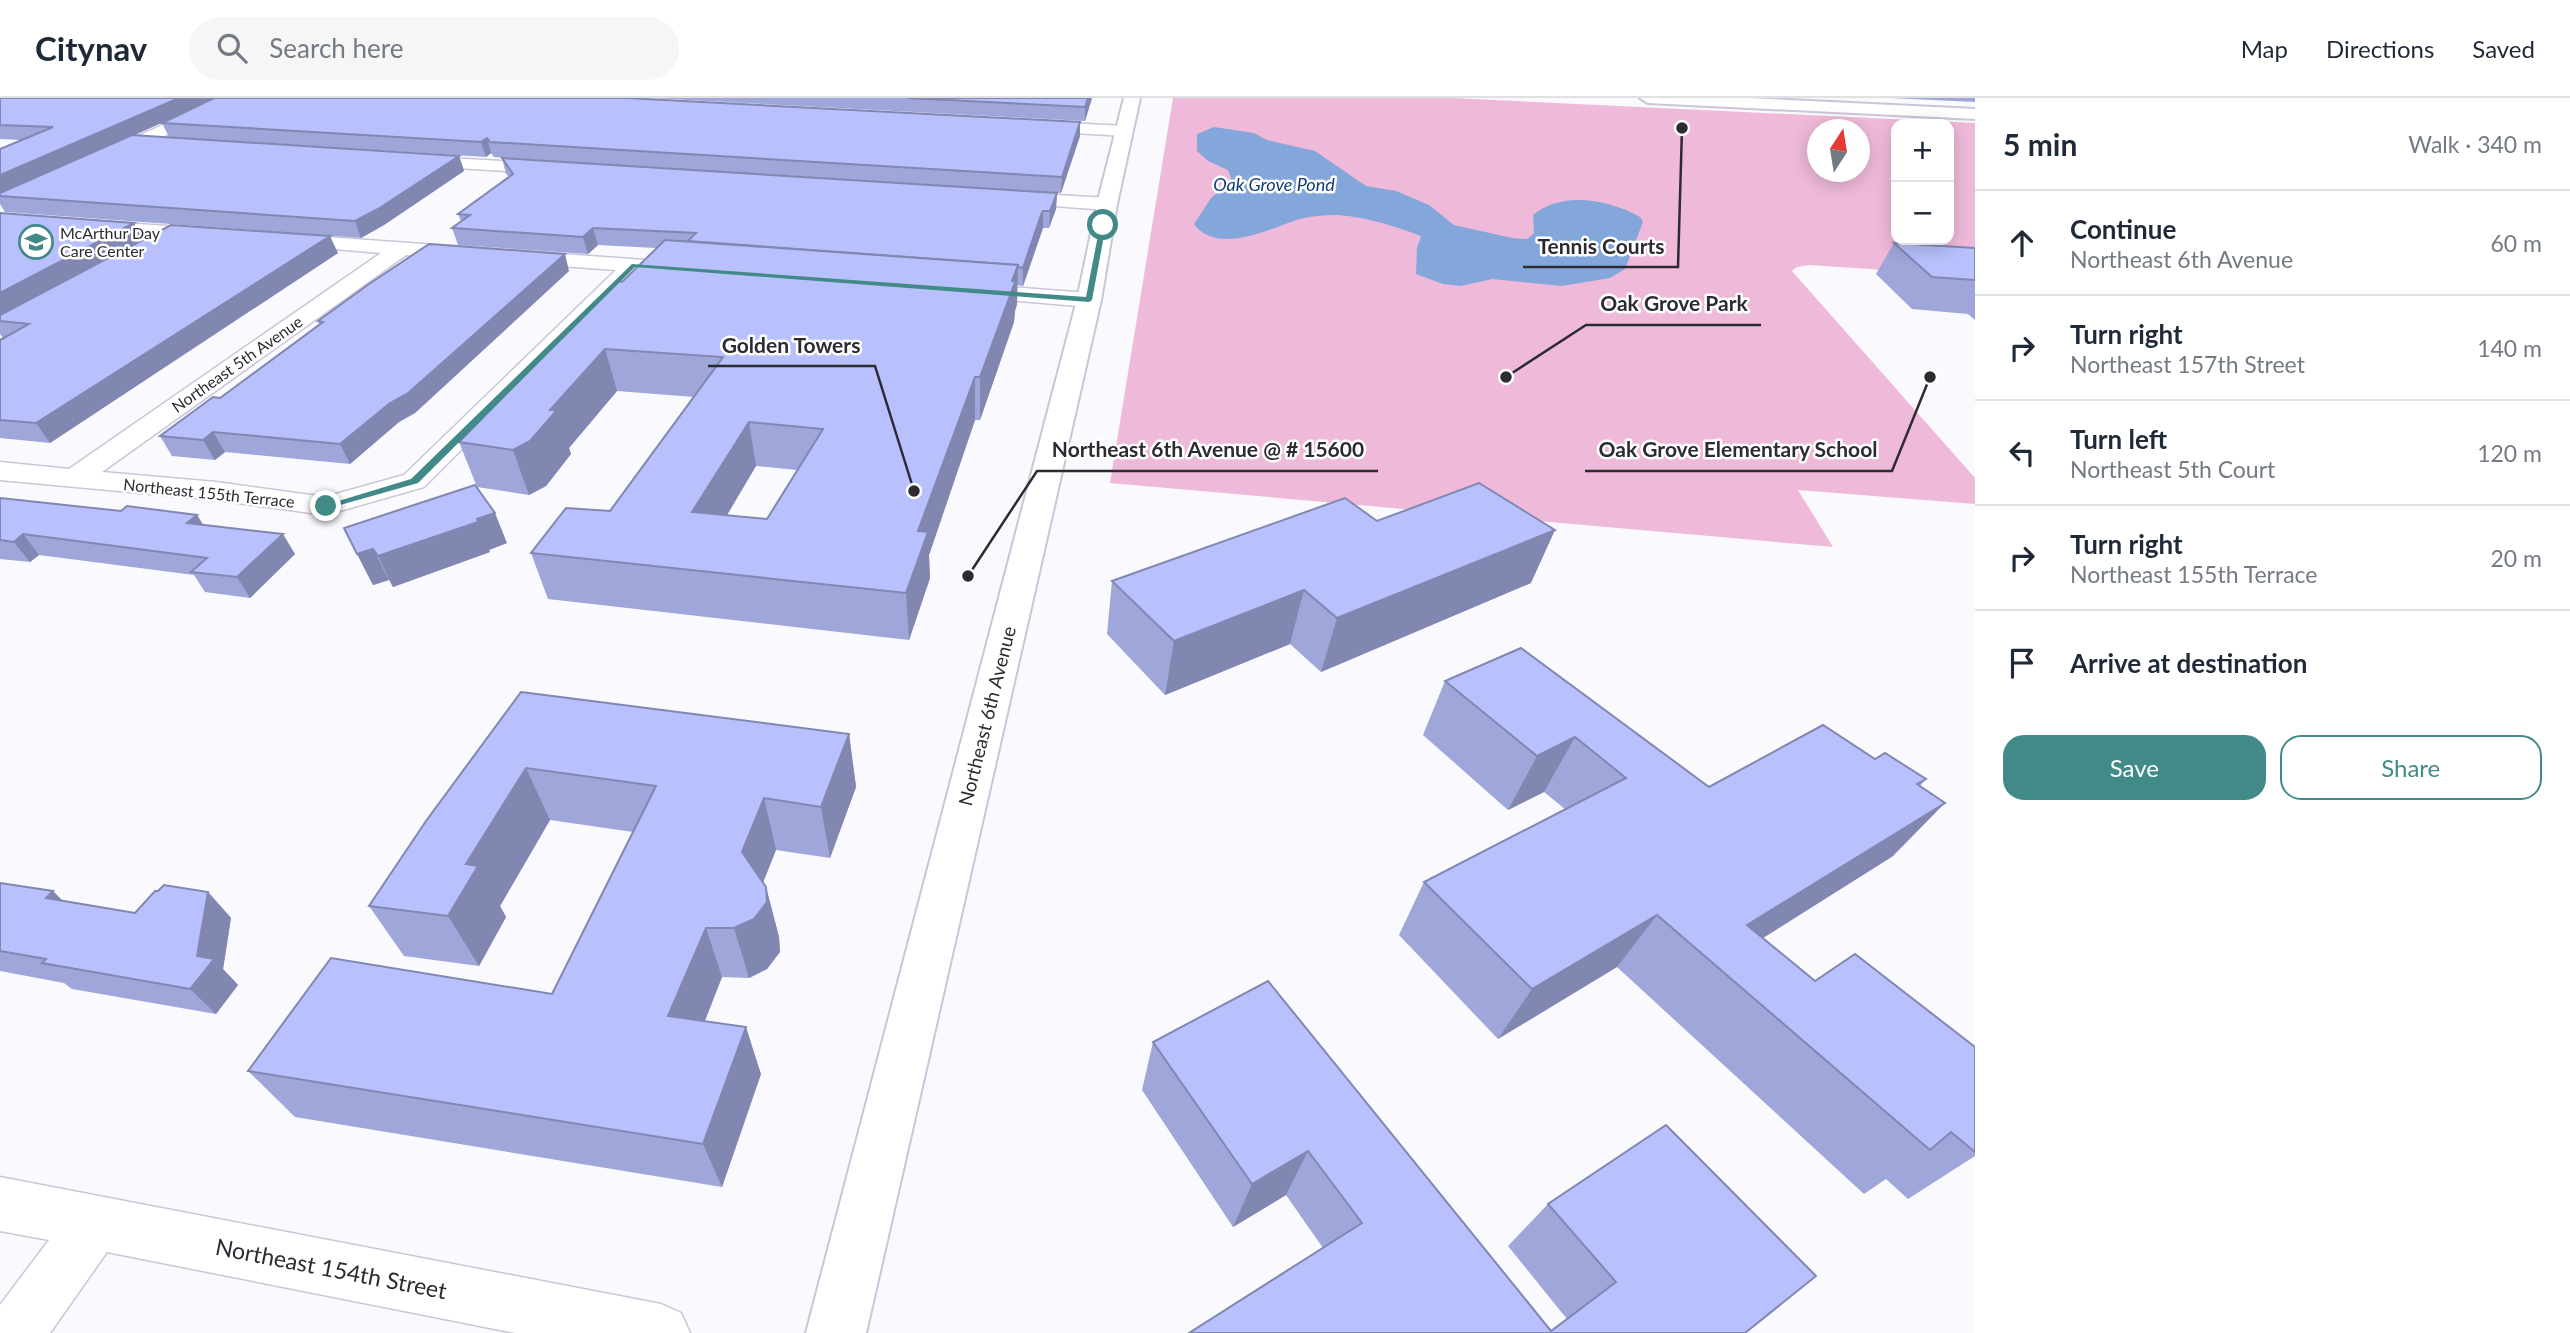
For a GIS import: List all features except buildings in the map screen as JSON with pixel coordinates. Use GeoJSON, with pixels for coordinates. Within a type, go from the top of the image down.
{"type":"FeatureCollection","features":[{"type":"Feature","properties":{"kind":"main road","name":"Northeast 6th Avenue"},"geometry":{"type":"LineString","coordinates":[[836,1333],[1089,300],[1107,204],[1132,98]]}},
{"type":"Feature","properties":{"kind":"main road"},"geometry":{"type":"LineString","coordinates":[[1648,98],[1975,114]]}},
{"type":"Feature","properties":{"kind":"street"},"geometry":{"type":"LineString","coordinates":[[208,98],[235,99]]}},
{"type":"Feature","properties":{"kind":"street"},"geometry":{"type":"LineString","coordinates":[[87,166],[235,99]]}},
{"type":"Feature","properties":{"kind":"street"},"geometry":{"type":"LineString","coordinates":[[1013,125],[1124,131]]}},
{"type":"Feature","properties":{"kind":"street"},"geometry":{"type":"LineString","coordinates":[[136,143],[178,146]]}},
{"type":"Feature","properties":{"kind":"street"},"geometry":{"type":"LineString","coordinates":[[400,160],[566,170]]}},
{"type":"Feature","properties":{"kind":"street"},"geometry":{"type":"LineString","coordinates":[[982,196],[1107,204]]}},
{"type":"Feature","properties":{"kind":"street"},"geometry":{"type":"LineString","coordinates":[[0,220],[229,236]]}},
{"type":"Feature","properties":{"kind":"street"},"geometry":{"type":"LineString","coordinates":[[141,252],[177,232]]}},
{"type":"Feature","properties":{"kind":"street"},"geometry":{"type":"LineString","coordinates":[[269,239],[703,270]]}},
{"type":"Feature","properties":{"kind":"street","name":"Northeast 5th Avenue"},"geometry":{"type":"LineString","coordinates":[[73,479],[401,249]]}},
{"type":"Feature","properties":{"kind":"street"},"geometry":{"type":"LineString","coordinates":[[414,481],[634,265]]}},
{"type":"Feature","properties":{"kind":"street"},"geometry":{"type":"LineString","coordinates":[[951,289],[1089,300]]}},
{"type":"Feature","properties":{"kind":"street","name":"Northeast 155th Terrace"},"geometry":{"type":"LineString","coordinates":[[0,471],[216,491],[326,506],[414,481]]}},
{"type":"Feature","properties":{"kind":"street","name":"Northeast 154th Street"},"geometry":{"type":"LineString","coordinates":[[0,1205],[662,1333]]}},
{"type":"Feature","properties":{"kind":"street"},"geometry":{"type":"LineString","coordinates":[[15,1333],[94,1223]]}},
{"type":"Feature","properties":{"kind":"shaded area"},"geometry":{"type":"Polygon","coordinates":[[[1173,98],[1452,98],[1891,119],[1891,245],[1954,245],[1954,122],[1975,123],[1975,276],[1809,265],[1797,267],[1792,271],[1975,478],[1975,504],[1798,490],[1833,547],[1110,483],[1173,98]]]}},
{"type":"Feature","properties":{"kind":"water","name":"Oak Grove Pond"},"geometry":{"type":"Polygon","coordinates":[[[1214,127],[1254,133],[1267,140],[1315,151],[1366,186],[1396,191],[1429,205],[1454,225],[1512,238],[1527,239],[1534,233],[1533,215],[1545,207],[1571,200],[1614,206],[1640,217],[1643,222],[1625,269],[1610,278],[1562,286],[1492,279],[1461,286],[1443,284],[1416,274],[1417,248],[1421,236],[1380,222],[1348,216],[1309,217],[1245,237],[1216,238],[1204,233],[1194,224],[1211,198],[1232,181],[1228,170],[1208,161],[1197,151],[1197,134],[1214,127]]]}},
{"type":"Feature","properties":{"kind":"place","name":"Tennis Courts"},"geometry":{"type":"Point","coordinates":[1682,128]}},
{"type":"Feature","properties":{"kind":"place","name":"McArthur Day Care Center"},"geometry":{"type":"Point","coordinates":[36,242]}},
{"type":"Feature","properties":{"kind":"place","name":"Oak Grove Park"},"geometry":{"type":"Point","coordinates":[1506,377]}},
{"type":"Feature","properties":{"kind":"place","name":"Oak Grove Elementary School"},"geometry":{"type":"Point","coordinates":[1930,377]}},
{"type":"Feature","properties":{"kind":"place","name":"Golden Towers"},"geometry":{"type":"Point","coordinates":[914,491]}},
{"type":"Feature","properties":{"kind":"place","name":"Northeast 6th Avenue @ # 15600"},"geometry":{"type":"Point","coordinates":[968,576]}},
{"type":"Feature","properties":{"kind":"route"},"geometry":{"type":"LineString","coordinates":[[326,506],[414,481],[634,265],[1089,300],[1103,225]]}}]}
